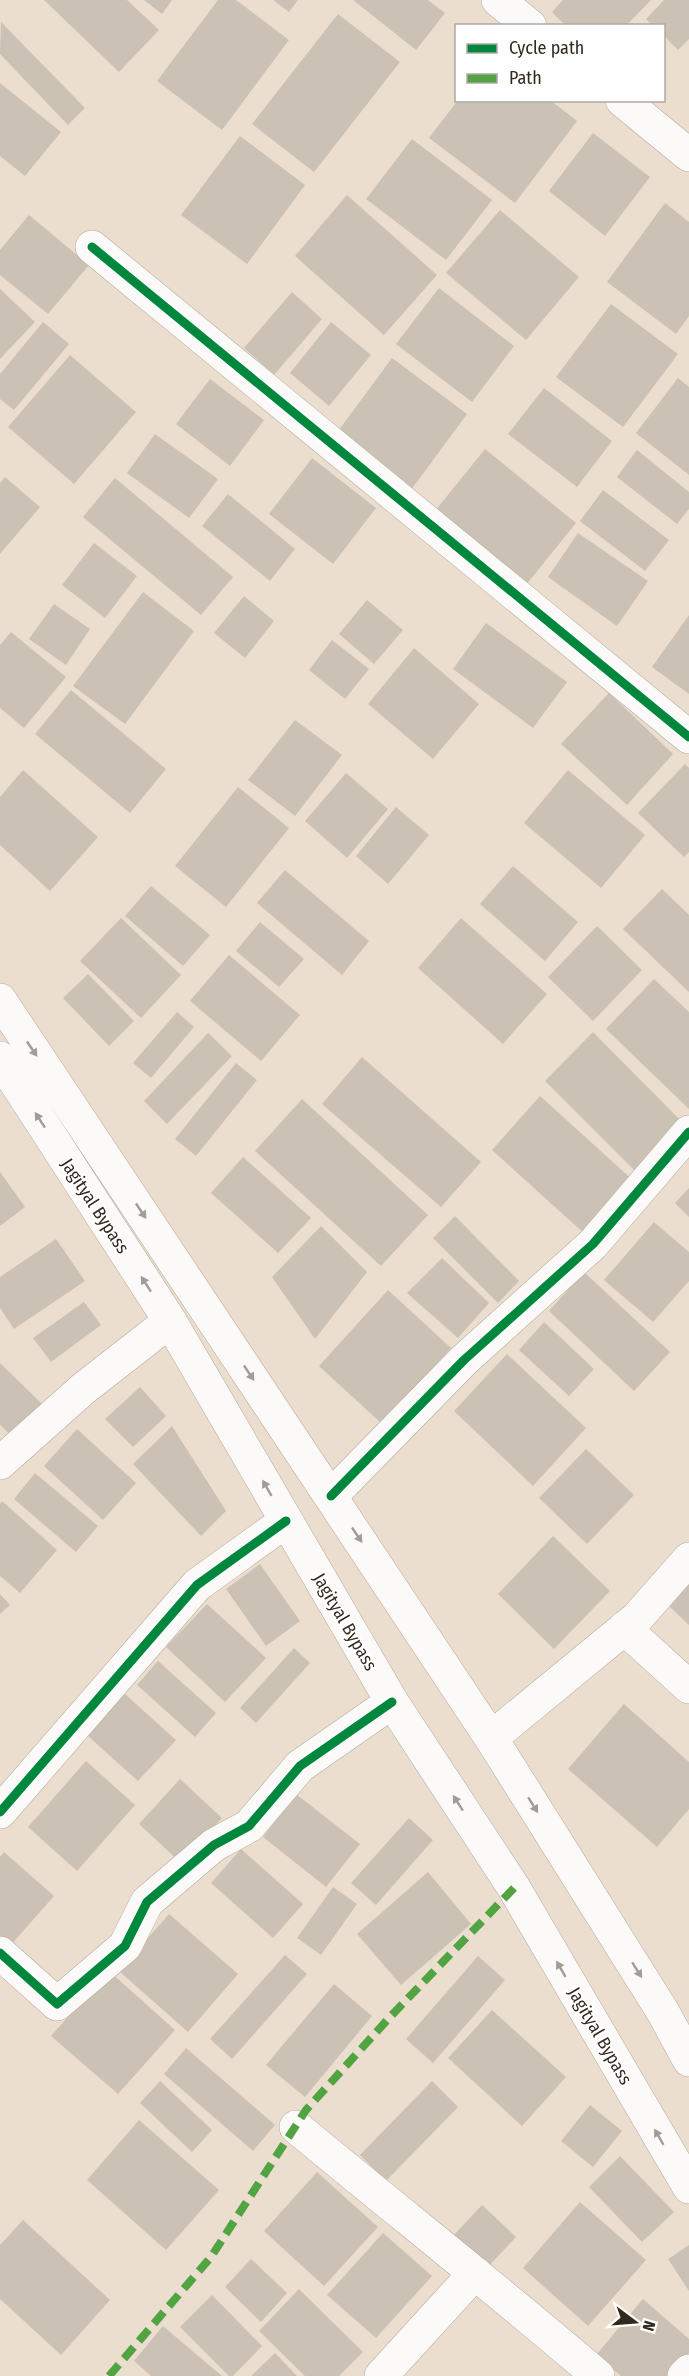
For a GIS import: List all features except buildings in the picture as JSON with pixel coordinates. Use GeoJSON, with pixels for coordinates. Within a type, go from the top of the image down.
{"type":"FeatureCollection","features":[{"type":"Feature","properties":{"kind":"street"},"geometry":{"type":"LineString","coordinates":[[498,0],[528,24]]}},
{"type":"Feature","properties":{"kind":"street"},"geometry":{"type":"LineString","coordinates":[[624,102],[689,155]]}},
{"type":"Feature","properties":{"kind":"street"},"geometry":{"type":"LineString","coordinates":[[92,247],[689,737]]}},
{"type":"Feature","properties":{"kind":"street","name":"Jagityal Bypass"},"geometry":{"type":"LineString","coordinates":[[0,1000],[491,1737],[663,2012],[689,2060]]}},
{"type":"Feature","properties":{"kind":"street","name":"Jagityal Bypass"},"geometry":{"type":"LineString","coordinates":[[0,1058],[170,1321],[392,1702],[514,1888],[689,2187]]}},
{"type":"Feature","properties":{"kind":"street"},"geometry":{"type":"LineString","coordinates":[[331,1496],[464,1360],[593,1244],[689,1132]]}},
{"type":"Feature","properties":{"kind":"street"},"geometry":{"type":"LineString","coordinates":[[0,1463],[83,1389],[170,1321]]}},
{"type":"Feature","properties":{"kind":"street"},"geometry":{"type":"LineString","coordinates":[[0,1812],[197,1585],[286,1521]]}},
{"type":"Feature","properties":{"kind":"street"},"geometry":{"type":"LineString","coordinates":[[491,1737],[637,1618],[689,1559]]}},
{"type":"Feature","properties":{"kind":"street"},"geometry":{"type":"LineString","coordinates":[[624,1628],[689,1687]]}},
{"type":"Feature","properties":{"kind":"street"},"geometry":{"type":"LineString","coordinates":[[0,1953],[57,2004],[125,1946],[147,1902],[214,1845],[249,1826],[300,1766],[392,1702]]}},
{"type":"Feature","properties":{"kind":"street"},"geometry":{"type":"LineString","coordinates":[[296,2127],[598,2376]]}},
{"type":"Feature","properties":{"kind":"street"},"geometry":{"type":"LineString","coordinates":[[381,2376],[475,2273]]}},
{"type":"Feature","properties":{"kind":"street"},"geometry":{"type":"LineString","coordinates":[[684,2376],[689,2371]]}},
{"type":"Feature","properties":{"kind":"marked path"},"geometry":{"type":"LineString","coordinates":[[109,2376],[211,2257],[306,2110],[389,2018],[514,1888]]}},
{"type":"Feature","properties":{"kind":"cycle path"},"geometry":{"type":"LineString","coordinates":[[92,247],[689,737]]}},
{"type":"Feature","properties":{"kind":"cycle path"},"geometry":{"type":"LineString","coordinates":[[331,1496],[464,1360],[593,1244],[689,1132]]}},
{"type":"Feature","properties":{"kind":"cycle path"},"geometry":{"type":"LineString","coordinates":[[0,1812],[197,1585],[286,1521]]}},
{"type":"Feature","properties":{"kind":"cycle path"},"geometry":{"type":"LineString","coordinates":[[0,1953],[57,2004],[125,1946],[147,1902],[214,1845],[249,1826],[300,1766],[392,1702]]}}]}
